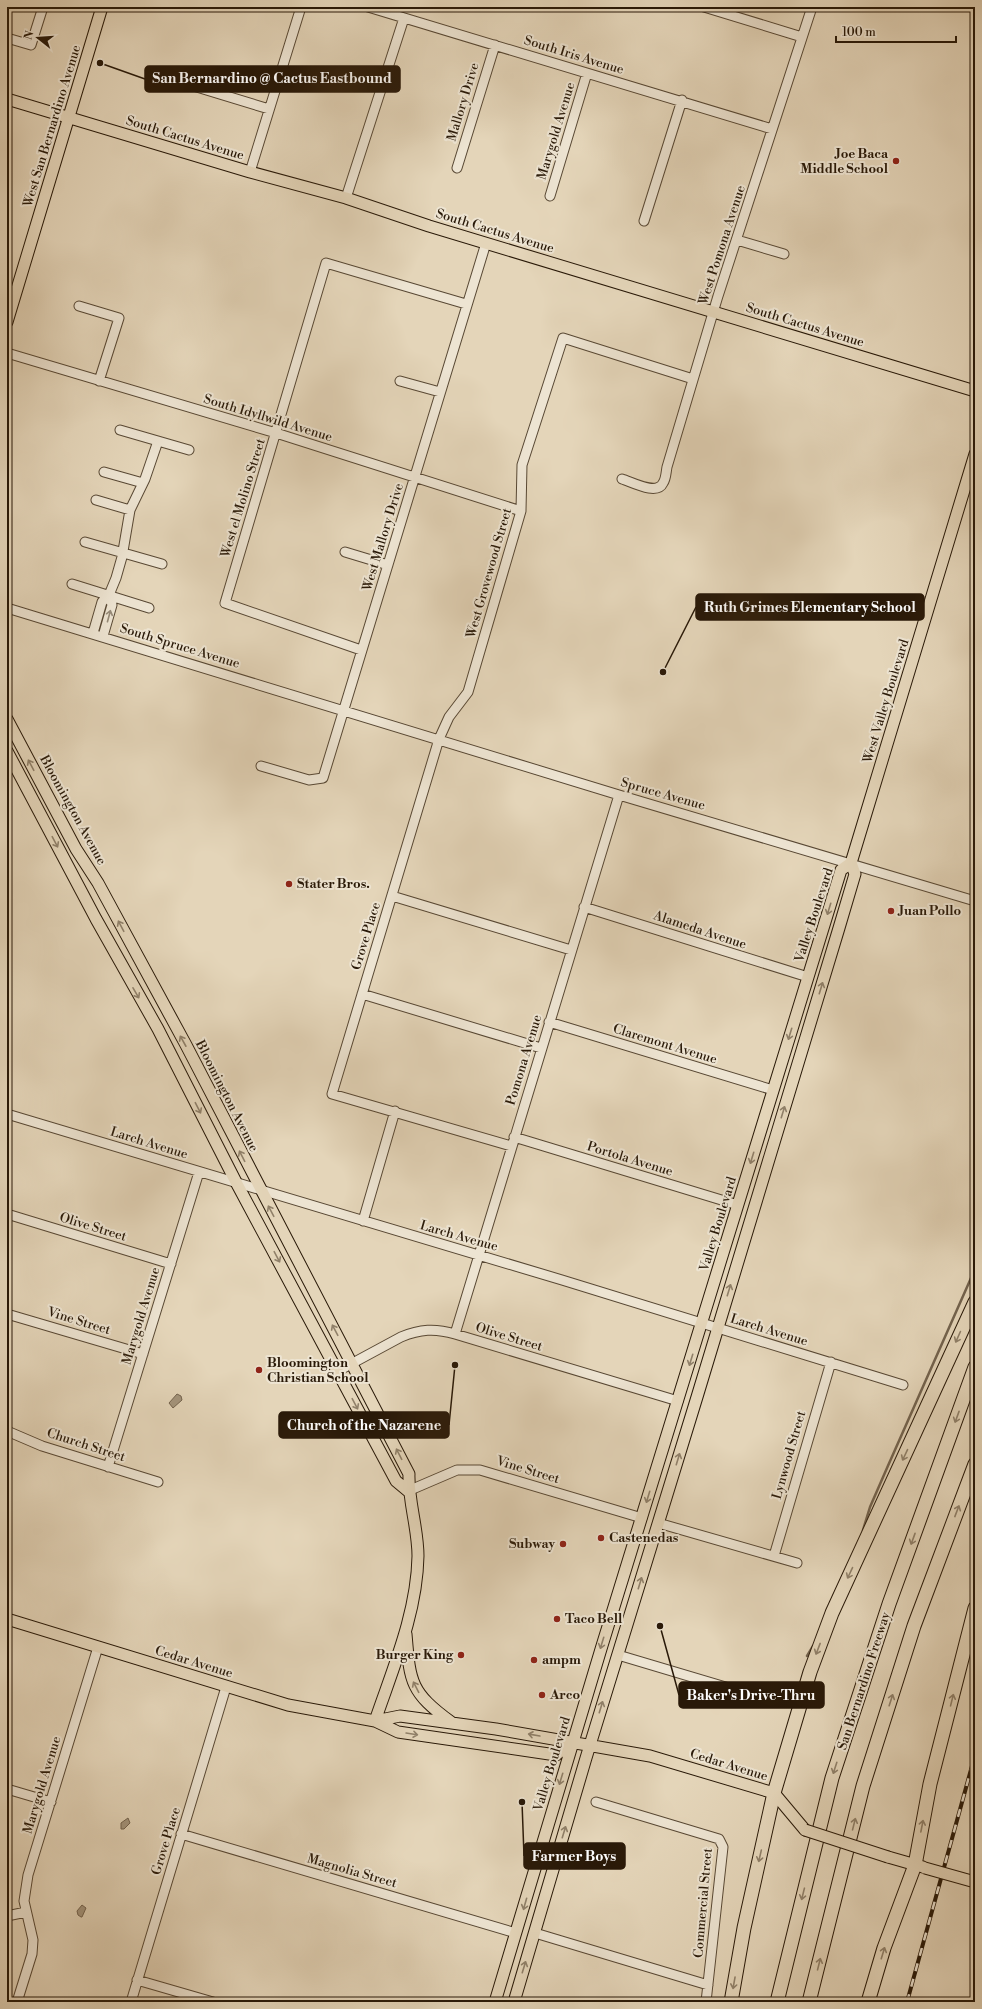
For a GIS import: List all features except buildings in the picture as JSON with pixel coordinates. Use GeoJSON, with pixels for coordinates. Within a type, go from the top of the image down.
{"type":"FeatureCollection","features":[{"type":"Feature","properties":{"kind":"highway"},"geometry":{"type":"LineString","coordinates":[[731,2002],[744,1928],[774,1793],[810,1672],[832,1613],[975,1302]]}},
{"type":"Feature","properties":{"kind":"highway","name":"San Bernardino Freeway"},"geometry":{"type":"LineString","coordinates":[[777,2002],[832,1778],[889,1604],[975,1367]]}},
{"type":"Feature","properties":{"kind":"highway"},"geometry":{"type":"LineString","coordinates":[[809,2002],[863,1786],[914,1626],[975,1464]]}},
{"type":"Feature","properties":{"kind":"highway"},"geometry":{"type":"LineString","coordinates":[[868,2002],[884,1948],[920,1866],[930,1784],[975,1608]]}},
{"type":"Feature","properties":{"kind":"main road","name":"West San Bernardino Avenue"},"geometry":{"type":"LineString","coordinates":[[7,322],[102,7]]}},
{"type":"Feature","properties":{"kind":"main road","name":"South Cactus Avenue"},"geometry":{"type":"LineString","coordinates":[[7,99],[250,172],[346,198],[486,243],[975,391]]}},
{"type":"Feature","properties":{"kind":"main road","name":"West Valley Boulevard"},"geometry":{"type":"LineString","coordinates":[[850,863],[975,454]]}},
{"type":"Feature","properties":{"kind":"main road","name":"Bloomington Avenue"},"geometry":{"type":"LineString","coordinates":[[7,719],[76,849],[98,883],[186,1046],[260,1191],[353,1364],[409,1474],[408,1491],[415,1519],[418,1555],[414,1594],[405,1628],[375,1721]]}},
{"type":"Feature","properties":{"kind":"main road"},"geometry":{"type":"LineString","coordinates":[[7,751],[128,978],[158,1029],[237,1184],[396,1481],[408,1491]]}},
{"type":"Feature","properties":{"kind":"main road"},"geometry":{"type":"LineString","coordinates":[[36,807],[42,805],[46,808],[60,833],[76,849]]}},
{"type":"Feature","properties":{"kind":"main road","name":"Valley Boulevard"},"geometry":{"type":"LineString","coordinates":[[495,2002],[573,1742],[841,870],[850,863],[854,874],[853,881],[590,1744],[514,2002]]}},
{"type":"Feature","properties":{"kind":"main road"},"geometry":{"type":"LineString","coordinates":[[128,978],[144,970]]}},
{"type":"Feature","properties":{"kind":"main road","name":"Cedar Avenue"},"geometry":{"type":"LineString","coordinates":[[7,1619],[288,1705],[375,1721],[398,1732],[556,1755],[573,1742]]}},
{"type":"Feature","properties":{"kind":"main road"},"geometry":{"type":"LineString","coordinates":[[405,1628],[410,1674],[414,1684],[420,1695],[432,1708],[453,1724]]}},
{"type":"Feature","properties":{"kind":"main road","name":"Cedar Avenue"},"geometry":{"type":"LineString","coordinates":[[375,1721],[400,1716],[590,1744],[650,1756],[774,1793],[805,1830],[888,1857],[975,1882]]}},
{"type":"Feature","properties":{"kind":"street"},"geometry":{"type":"LineString","coordinates":[[7,38],[31,45],[43,7]]}},
{"type":"Feature","properties":{"kind":"street"},"geometry":{"type":"LineString","coordinates":[[250,172],[301,7]]}},
{"type":"Feature","properties":{"kind":"street","name":"South Iris Avenue"},"geometry":{"type":"LineString","coordinates":[[368,7],[682,100],[772,129]]}},
{"type":"Feature","properties":{"kind":"street"},"geometry":{"type":"LineString","coordinates":[[704,7],[802,37]]}},
{"type":"Feature","properties":{"kind":"street","name":"West Pomona Avenue"},"geometry":{"type":"LineString","coordinates":[[622,479],[653,489],[661,487],[664,482],[713,312],[812,7]]}},
{"type":"Feature","properties":{"kind":"street"},"geometry":{"type":"LineString","coordinates":[[346,198],[404,18]]}},
{"type":"Feature","properties":{"kind":"street","name":"Mallory Drive"},"geometry":{"type":"LineString","coordinates":[[457,168],[495,44]]}},
{"type":"Feature","properties":{"kind":"street","name":"Marygold Avenue"},"geometry":{"type":"LineString","coordinates":[[550,196],[587,73]]}},
{"type":"Feature","properties":{"kind":"street"},"geometry":{"type":"LineString","coordinates":[[154,74],[269,109]]}},
{"type":"Feature","properties":{"kind":"street"},"geometry":{"type":"LineString","coordinates":[[644,221],[682,100]]}},
{"type":"Feature","properties":{"kind":"street"},"geometry":{"type":"LineString","coordinates":[[737,240],[784,254]]}},
{"type":"Feature","properties":{"kind":"street","name":"West Mallory Drive"},"geometry":{"type":"LineString","coordinates":[[262,766],[309,780],[323,778],[345,710],[361,650],[466,304],[486,243]]}},
{"type":"Feature","properties":{"kind":"street","name":"West el Molino Street"},"geometry":{"type":"LineString","coordinates":[[361,650],[225,603],[326,263],[466,304]]}},
{"type":"Feature","properties":{"kind":"street"},"geometry":{"type":"LineString","coordinates":[[79,306],[119,318],[99,381]]}},
{"type":"Feature","properties":{"kind":"street","name":"West Grovewood Street"},"geometry":{"type":"LineString","coordinates":[[439,739],[449,717],[468,692],[521,511],[522,466],[563,338],[693,380]]}},
{"type":"Feature","properties":{"kind":"street","name":"South Idyllwild Avenue"},"geometry":{"type":"LineString","coordinates":[[7,354],[276,433],[521,511]]}},
{"type":"Feature","properties":{"kind":"street"},"geometry":{"type":"LineString","coordinates":[[400,381],[440,392]]}},
{"type":"Feature","properties":{"kind":"street"},"geometry":{"type":"LineString","coordinates":[[120,430],[189,450]]}},
{"type":"Feature","properties":{"kind":"street"},"geometry":{"type":"LineString","coordinates":[[93,633],[102,602],[109,595],[122,554],[130,510],[143,483],[158,441]]}},
{"type":"Feature","properties":{"kind":"street"},"geometry":{"type":"LineString","coordinates":[[104,472],[143,483]]}},
{"type":"Feature","properties":{"kind":"street"},"geometry":{"type":"LineString","coordinates":[[96,500],[130,510]]}},
{"type":"Feature","properties":{"kind":"street"},"geometry":{"type":"LineString","coordinates":[[86,542],[122,554],[162,564]]}},
{"type":"Feature","properties":{"kind":"street"},"geometry":{"type":"LineString","coordinates":[[345,552],[388,565]]}},
{"type":"Feature","properties":{"kind":"street"},"geometry":{"type":"LineString","coordinates":[[72,584],[149,608]]}},
{"type":"Feature","properties":{"kind":"street"},"geometry":{"type":"LineString","coordinates":[[103,636],[112,605],[109,595]]}},
{"type":"Feature","properties":{"kind":"street","name":"South Spruce Avenue"},"geometry":{"type":"LineString","coordinates":[[7,608],[345,710]]}},
{"type":"Feature","properties":{"kind":"street","name":"Spruce Avenue"},"geometry":{"type":"LineString","coordinates":[[345,710],[619,795],[975,901]]}},
{"type":"Feature","properties":{"kind":"street","name":"Grove Place"},"geometry":{"type":"LineString","coordinates":[[332,1094],[439,739]]}},
{"type":"Feature","properties":{"kind":"street","name":"Pomona Avenue"},"geometry":{"type":"LineString","coordinates":[[455,1334],[512,1142],[619,795]]}},
{"type":"Feature","properties":{"kind":"street"},"geometry":{"type":"LineString","coordinates":[[392,896],[571,950]]}},
{"type":"Feature","properties":{"kind":"street","name":"Alameda Avenue"},"geometry":{"type":"LineString","coordinates":[[584,907],[808,977]]}},
{"type":"Feature","properties":{"kind":"street"},"geometry":{"type":"LineString","coordinates":[[362,994],[541,1048]]}},
{"type":"Feature","properties":{"kind":"street","name":"Claremont Avenue"},"geometry":{"type":"LineString","coordinates":[[549,1022],[773,1090]]}},
{"type":"Feature","properties":{"kind":"street","name":"Portola Avenue"},"geometry":{"type":"LineString","coordinates":[[332,1094],[738,1205]]}},
{"type":"Feature","properties":{"kind":"street"},"geometry":{"type":"LineString","coordinates":[[363,1221],[395,1111]]}},
{"type":"Feature","properties":{"kind":"street","name":"Larch Avenue"},"geometry":{"type":"LineString","coordinates":[[7,1114],[717,1327],[903,1385]]}},
{"type":"Feature","properties":{"kind":"street","name":"Marygold Avenue"},"geometry":{"type":"LineString","coordinates":[[108,1466],[199,1172]]}},
{"type":"Feature","properties":{"kind":"street","name":"Olive Street"},"geometry":{"type":"LineString","coordinates":[[7,1214],[171,1264]]}},
{"type":"Feature","properties":{"kind":"street","name":"Vine Street"},"geometry":{"type":"LineString","coordinates":[[7,1314],[143,1354]]}},
{"type":"Feature","properties":{"kind":"street","name":"Olive Street"},"geometry":{"type":"LineString","coordinates":[[338,1371],[412,1332],[431,1329],[455,1334],[678,1401]]}},
{"type":"Feature","properties":{"kind":"street","name":"Lynwood Street"},"geometry":{"type":"LineString","coordinates":[[774,1556],[831,1362]]}},
{"type":"Feature","properties":{"kind":"street","name":"Church Street"},"geometry":{"type":"LineString","coordinates":[[7,1431],[42,1446],[158,1482]]}},
{"type":"Feature","properties":{"kind":"street","name":"Vine Street"},"geometry":{"type":"LineString","coordinates":[[408,1491],[457,1470],[474,1469],[642,1518]]}},
{"type":"Feature","properties":{"kind":"street"},"geometry":{"type":"LineString","coordinates":[[658,1523],[797,1563]]}},
{"type":"Feature","properties":{"kind":"street","name":"Marygold Avenue"},"geometry":{"type":"LineString","coordinates":[[17,2002],[32,1954],[33,1940],[26,1912],[25,1891],[28,1875],[98,1647]]}},
{"type":"Feature","properties":{"kind":"street"},"geometry":{"type":"LineString","coordinates":[[618,1655],[769,1700]]}},
{"type":"Feature","properties":{"kind":"street","name":"Grove Place"},"geometry":{"type":"LineString","coordinates":[[131,2002],[226,1687]]}},
{"type":"Feature","properties":{"kind":"street"},"geometry":{"type":"LineString","coordinates":[[7,1789],[51,1802]]}},
{"type":"Feature","properties":{"kind":"street","name":"Commercial Street"},"geometry":{"type":"LineString","coordinates":[[596,1802],[719,1839],[723,1847],[706,2002]]}},
{"type":"Feature","properties":{"kind":"street","name":"Magnolia Street"},"geometry":{"type":"LineString","coordinates":[[181,1834],[516,1933]]}},
{"type":"Feature","properties":{"kind":"street"},"geometry":{"type":"LineString","coordinates":[[7,1916],[26,1912]]}},
{"type":"Feature","properties":{"kind":"street"},"geometry":{"type":"LineString","coordinates":[[535,1933],[708,1985]]}},
{"type":"Feature","properties":{"kind":"street"},"geometry":{"type":"LineString","coordinates":[[137,1980],[213,2002]]}},
{"type":"Feature","properties":{"kind":"shaded area"},"geometry":{"type":"Polygon","coordinates":[[[177,1394],[181,1396],[182,1400],[173,1408],[169,1403],[177,1394]]]}},
{"type":"Feature","properties":{"kind":"shaded area"},"geometry":{"type":"Polygon","coordinates":[[[128,1818],[130,1823],[124,1829],[121,1829],[121,1823],[128,1818]]]}},
{"type":"Feature","properties":{"kind":"shaded area"},"geometry":{"type":"Polygon","coordinates":[[[82,1905],[86,1908],[81,1917],[78,1915],[77,1911],[82,1905]]]}},
{"type":"Feature","properties":{"kind":"waterway"},"geometry":{"type":"LineString","coordinates":[[863,1530],[870,1507],[975,1269]]}},
{"type":"Feature","properties":{"kind":"waterway"},"geometry":{"type":"LineString","coordinates":[[807,1656],[813,1646]]}},
{"type":"Feature","properties":{"kind":"railway"},"geometry":{"type":"LineString","coordinates":[[907,2002],[975,1755]]}},
{"type":"Feature","properties":{"kind":"place","name":"San Bernardino @ Cactus Eastbound"},"geometry":{"type":"Point","coordinates":[100,63]}},
{"type":"Feature","properties":{"kind":"place","name":"Joe Baca Middle School"},"geometry":{"type":"Point","coordinates":[896,161]}},
{"type":"Feature","properties":{"kind":"place","name":"Ruth Grimes Elementary School"},"geometry":{"type":"Point","coordinates":[663,672]}},
{"type":"Feature","properties":{"kind":"place","name":"Stater Bros."},"geometry":{"type":"Point","coordinates":[289,884]}},
{"type":"Feature","properties":{"kind":"place","name":"Juan Pollo"},"geometry":{"type":"Point","coordinates":[891,911]}},
{"type":"Feature","properties":{"kind":"place","name":"Church of the Nazarene"},"geometry":{"type":"Point","coordinates":[455,1365]}},
{"type":"Feature","properties":{"kind":"place","name":"Bloomington Christian School"},"geometry":{"type":"Point","coordinates":[259,1370]}},
{"type":"Feature","properties":{"kind":"place","name":"Castenedas"},"geometry":{"type":"Point","coordinates":[601,1538]}},
{"type":"Feature","properties":{"kind":"place","name":"Subway"},"geometry":{"type":"Point","coordinates":[563,1544]}},
{"type":"Feature","properties":{"kind":"place","name":"Taco Bell"},"geometry":{"type":"Point","coordinates":[557,1619]}},
{"type":"Feature","properties":{"kind":"place","name":"Baker's Drive-Thru"},"geometry":{"type":"Point","coordinates":[660,1626]}},
{"type":"Feature","properties":{"kind":"place","name":"Burger King"},"geometry":{"type":"Point","coordinates":[461,1655]}},
{"type":"Feature","properties":{"kind":"place","name":"ampm"},"geometry":{"type":"Point","coordinates":[534,1660]}},
{"type":"Feature","properties":{"kind":"place","name":"Arco"},"geometry":{"type":"Point","coordinates":[542,1695]}},
{"type":"Feature","properties":{"kind":"place","name":"Farmer Boys"},"geometry":{"type":"Point","coordinates":[522,1802]}}]}
